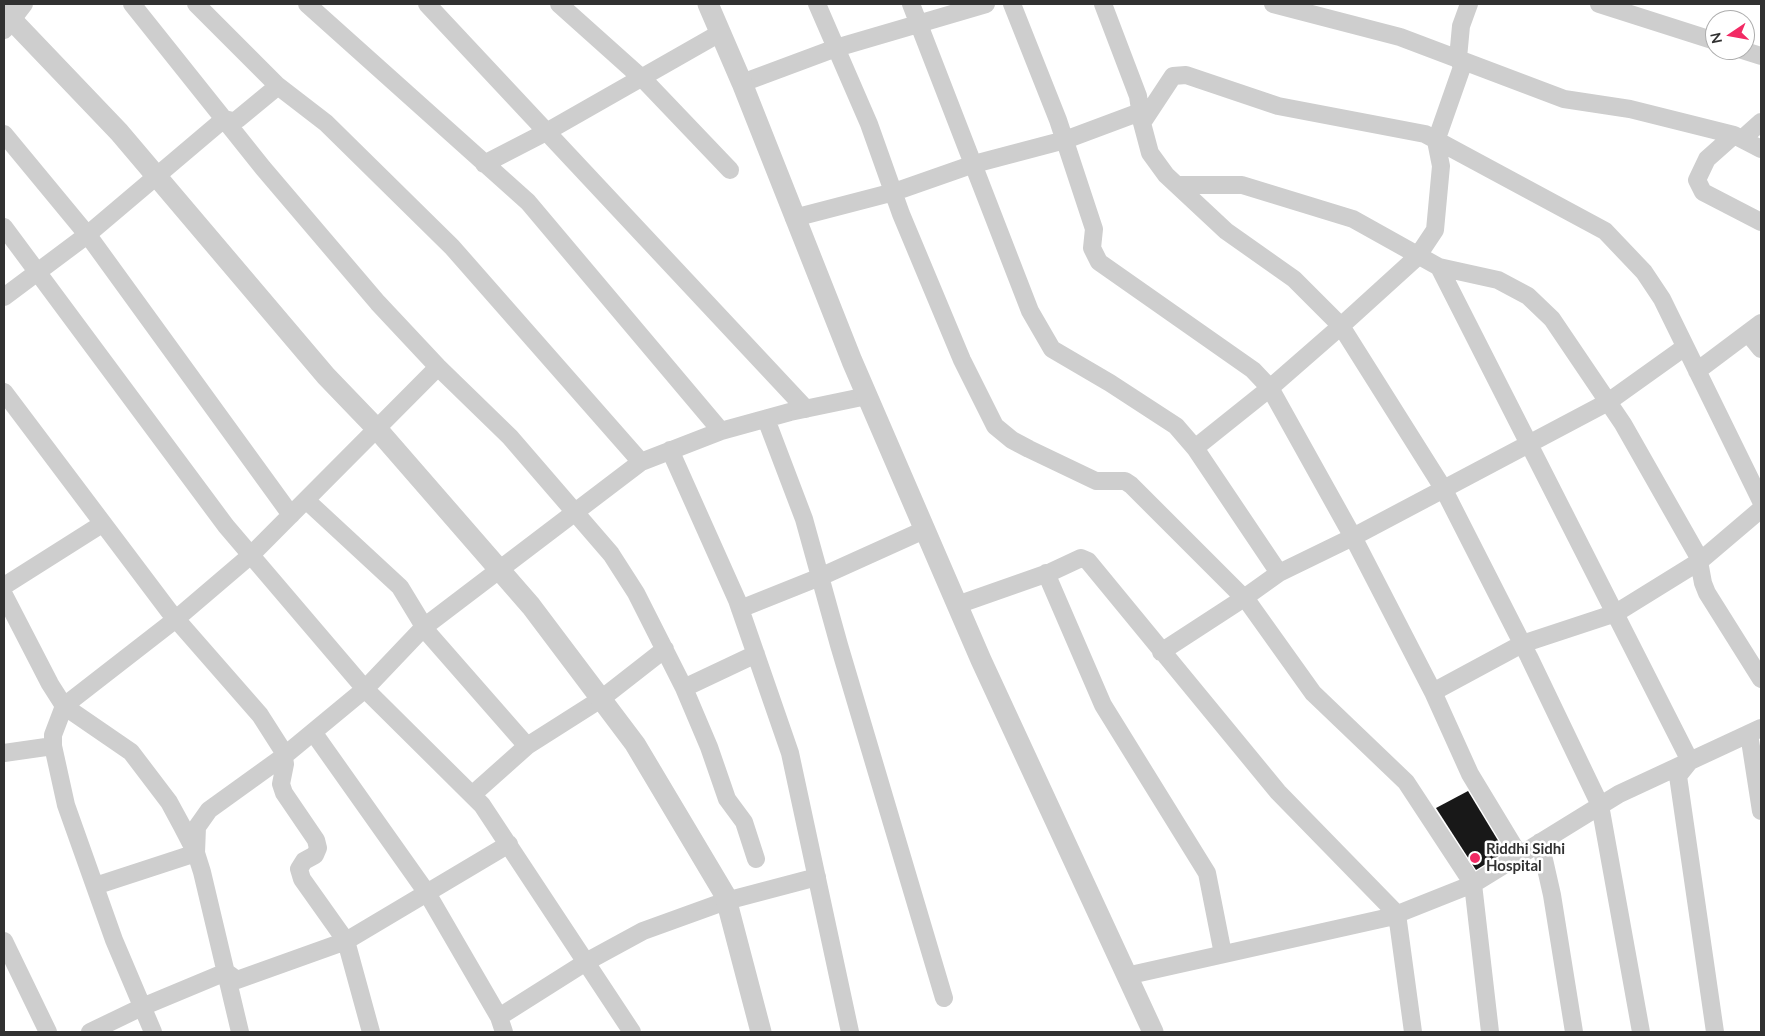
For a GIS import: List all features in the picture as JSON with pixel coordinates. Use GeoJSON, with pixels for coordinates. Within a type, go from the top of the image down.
{"type":"FeatureCollection","features":[{"type":"Feature","properties":{"kind":"street"},"geometry":{"type":"LineString","coordinates":[[132,4],[224,119],[378,303],[438,367],[510,437],[611,554],[636,593],[666,649],[709,747],[727,798],[744,822],[756,860]]}},
{"type":"Feature","properties":{"kind":"street"},"geometry":{"type":"LineString","coordinates":[[196,4],[278,86],[326,124],[452,247],[641,462]]}},
{"type":"Feature","properties":{"kind":"street"},"geometry":{"type":"LineString","coordinates":[[307,4],[528,202],[721,431]]}},
{"type":"Feature","properties":{"kind":"street"},"geometry":{"type":"LineString","coordinates":[[427,4],[548,131],[806,409]]}},
{"type":"Feature","properties":{"kind":"street"},"geometry":{"type":"LineString","coordinates":[[559,4],[641,78],[730,170]]}},
{"type":"Feature","properties":{"kind":"street"},"geometry":{"type":"LineString","coordinates":[[708,4],[742,83],[794,218],[867,396],[924,530],[1020,750],[1153,1032]]}},
{"type":"Feature","properties":{"kind":"street"},"geometry":{"type":"LineString","coordinates":[[817,4],[869,124],[900,214],[962,360],[1000,431],[1029,449],[1096,480],[1125,481],[1131,485],[1244,598],[1314,693],[1406,782],[1472,884],[1490,1032]]}},
{"type":"Feature","properties":{"kind":"street"},"geometry":{"type":"LineString","coordinates":[[911,4],[1030,311],[1052,349],[1133,397],[1176,426],[1195,448],[1279,573]]}},
{"type":"Feature","properties":{"kind":"street"},"geometry":{"type":"LineString","coordinates":[[742,83],[836,48],[986,4]]}},
{"type":"Feature","properties":{"kind":"street"},"geometry":{"type":"LineString","coordinates":[[1012,4],[1064,140],[1094,229],[1092,248],[1099,262],[1253,370],[1270,388],[1354,537],[1433,692],[1470,774],[1519,855]]}},
{"type":"Feature","properties":{"kind":"street"},"geometry":{"type":"LineString","coordinates":[[1103,4],[1138,96],[1141,118],[1150,153],[1176,185],[1226,231],[1294,279],[1341,326],[1443,488],[1522,644],[1600,805],[1641,1032]]}},
{"type":"Feature","properties":{"kind":"street"},"geometry":{"type":"LineString","coordinates":[[1273,4],[1400,37],[1564,99],[1630,109],[1738,137],[1761,149]]}},
{"type":"Feature","properties":{"kind":"street"},"geometry":{"type":"LineString","coordinates":[[1195,448],[1270,388],[1417,257],[1435,230],[1441,166],[1436,141],[1462,67],[1458,58],[1461,26],[1469,4]]}},
{"type":"Feature","properties":{"kind":"street"},"geometry":{"type":"LineString","coordinates":[[1599,4],[1705,38]]}},
{"type":"Feature","properties":{"kind":"street"},"geometry":{"type":"LineString","coordinates":[[13,14],[119,132],[314,361],[377,429],[531,606],[635,744],[725,895],[761,1032]]}},
{"type":"Feature","properties":{"kind":"street"},"geometry":{"type":"LineString","coordinates":[[484,164],[548,131],[720,33]]}},
{"type":"Feature","properties":{"kind":"street"},"geometry":{"type":"LineString","coordinates":[[794,218],[894,192],[974,164],[1141,118],[1173,76],[1186,75],[1278,106],[1425,134],[1605,231],[1644,272],[1662,299],[1761,501]]}},
{"type":"Feature","properties":{"kind":"street"},"geometry":{"type":"LineString","coordinates":[[224,119],[233,121],[238,119],[278,86]]}},
{"type":"Feature","properties":{"kind":"street"},"geometry":{"type":"LineString","coordinates":[[4,297],[87,234],[224,119]]}},
{"type":"Feature","properties":{"kind":"street"},"geometry":{"type":"LineString","coordinates":[[1761,122],[1707,159],[1697,180],[1703,192],[1761,222]]}},
{"type":"Feature","properties":{"kind":"street"},"geometry":{"type":"LineString","coordinates":[[4,134],[87,234],[291,515]]}},
{"type":"Feature","properties":{"kind":"street"},"geometry":{"type":"LineString","coordinates":[[1176,185],[1242,185],[1353,219],[1417,257],[1439,267],[1498,280],[1528,296],[1552,319],[1623,424],[1700,560],[1703,583],[1707,593],[1761,679]]}},
{"type":"Feature","properties":{"kind":"street"},"geometry":{"type":"LineString","coordinates":[[4,227],[226,526],[365,688],[482,805],[632,1032]]}},
{"type":"Feature","properties":{"kind":"street"},"geometry":{"type":"LineString","coordinates":[[1439,267],[1528,445],[1616,612],[1690,761]]}},
{"type":"Feature","properties":{"kind":"street"},"geometry":{"type":"LineString","coordinates":[[1697,371],[1755,328],[1761,349]]}},
{"type":"Feature","properties":{"kind":"street"},"geometry":{"type":"LineString","coordinates":[[1161,652],[1279,573],[1354,537],[1608,402],[1685,347]]}},
{"type":"Feature","properties":{"kind":"street"},"geometry":{"type":"LineString","coordinates":[[153,1032],[114,940],[66,806],[53,746],[53,735],[64,706],[176,619],[251,555],[438,367]]}},
{"type":"Feature","properties":{"kind":"street"},"geometry":{"type":"LineString","coordinates":[[4,392],[102,524],[176,619],[260,715],[283,750],[285,764],[281,784],[284,794],[316,840],[318,848],[315,855],[304,861],[299,869],[302,879],[346,941],[371,1032]]}},
{"type":"Feature","properties":{"kind":"street"},"geometry":{"type":"LineString","coordinates":[[196,853],[197,826],[209,810],[284,756],[365,688],[424,627],[641,462],[721,431],[806,409],[867,396]]}},
{"type":"Feature","properties":{"kind":"street"},"geometry":{"type":"LineString","coordinates":[[766,419],[804,519],[944,998]]}},
{"type":"Feature","properties":{"kind":"street"},"geometry":{"type":"LineString","coordinates":[[670,450],[740,609],[790,752],[850,1032]]}},
{"type":"Feature","properties":{"kind":"street"},"geometry":{"type":"LineString","coordinates":[[306,500],[400,587],[424,627],[526,746]]}},
{"type":"Feature","properties":{"kind":"street"},"geometry":{"type":"LineString","coordinates":[[1433,692],[1522,644],[1616,612],[1700,560],[1761,509]]}},
{"type":"Feature","properties":{"kind":"street"},"geometry":{"type":"LineString","coordinates":[[4,586],[102,524]]}},
{"type":"Feature","properties":{"kind":"street"},"geometry":{"type":"LineString","coordinates":[[740,609],[820,577],[924,530]]}},
{"type":"Feature","properties":{"kind":"street"},"geometry":{"type":"LineString","coordinates":[[957,605],[1046,574],[1081,558],[1088,561],[1278,792],[1397,914],[1413,1032]]}},
{"type":"Feature","properties":{"kind":"street"},"geometry":{"type":"LineString","coordinates":[[1046,574],[1103,705],[1207,873],[1223,954]]}},
{"type":"Feature","properties":{"kind":"street"},"geometry":{"type":"LineString","coordinates":[[4,595],[50,684],[64,706],[131,752],[169,802],[196,853],[240,1032]]}},
{"type":"Feature","properties":{"kind":"street"},"geometry":{"type":"LineString","coordinates":[[472,795],[526,746],[601,699],[666,649]]}},
{"type":"Feature","properties":{"kind":"street"},"geometry":{"type":"LineString","coordinates":[[684,688],[756,654]]}},
{"type":"Feature","properties":{"kind":"street"},"geometry":{"type":"LineString","coordinates":[[1126,976],[1397,914],[1472,884],[1600,805],[1755,731],[1761,811]]}},
{"type":"Feature","properties":{"kind":"street"},"geometry":{"type":"LineString","coordinates":[[312,732],[427,893],[502,1025],[586,962],[644,931],[726,901],[817,877]]}},
{"type":"Feature","properties":{"kind":"street"},"geometry":{"type":"LineString","coordinates":[[4,753],[53,746]]}},
{"type":"Feature","properties":{"kind":"street"},"geometry":{"type":"LineString","coordinates":[[1690,761],[1678,776],[1715,1032]]}},
{"type":"Feature","properties":{"kind":"street"},"geometry":{"type":"LineString","coordinates":[[1540,842],[1552,895],[1574,1032]]}},
{"type":"Feature","properties":{"kind":"street"},"geometry":{"type":"LineString","coordinates":[[226,972],[237,980],[346,941],[509,844]]}},
{"type":"Feature","properties":{"kind":"street"},"geometry":{"type":"LineString","coordinates":[[95,886],[196,853]]}},
{"type":"Feature","properties":{"kind":"street"},"geometry":{"type":"LineString","coordinates":[[4,941],[48,1032]]}},
{"type":"Feature","properties":{"kind":"street"},"geometry":{"type":"LineString","coordinates":[[90,1032],[142,1006],[226,972]]}},
{"type":"Feature","properties":{"kind":"building"},"geometry":{"type":"Polygon","coordinates":[[[1468,791],[1505,852],[1476,870],[1436,808],[1468,791]]]}},
{"type":"Feature","properties":{"kind":"place","name":"Riddhi Sidhi Hospital"},"geometry":{"type":"Point","coordinates":[1475,858]}}]}
